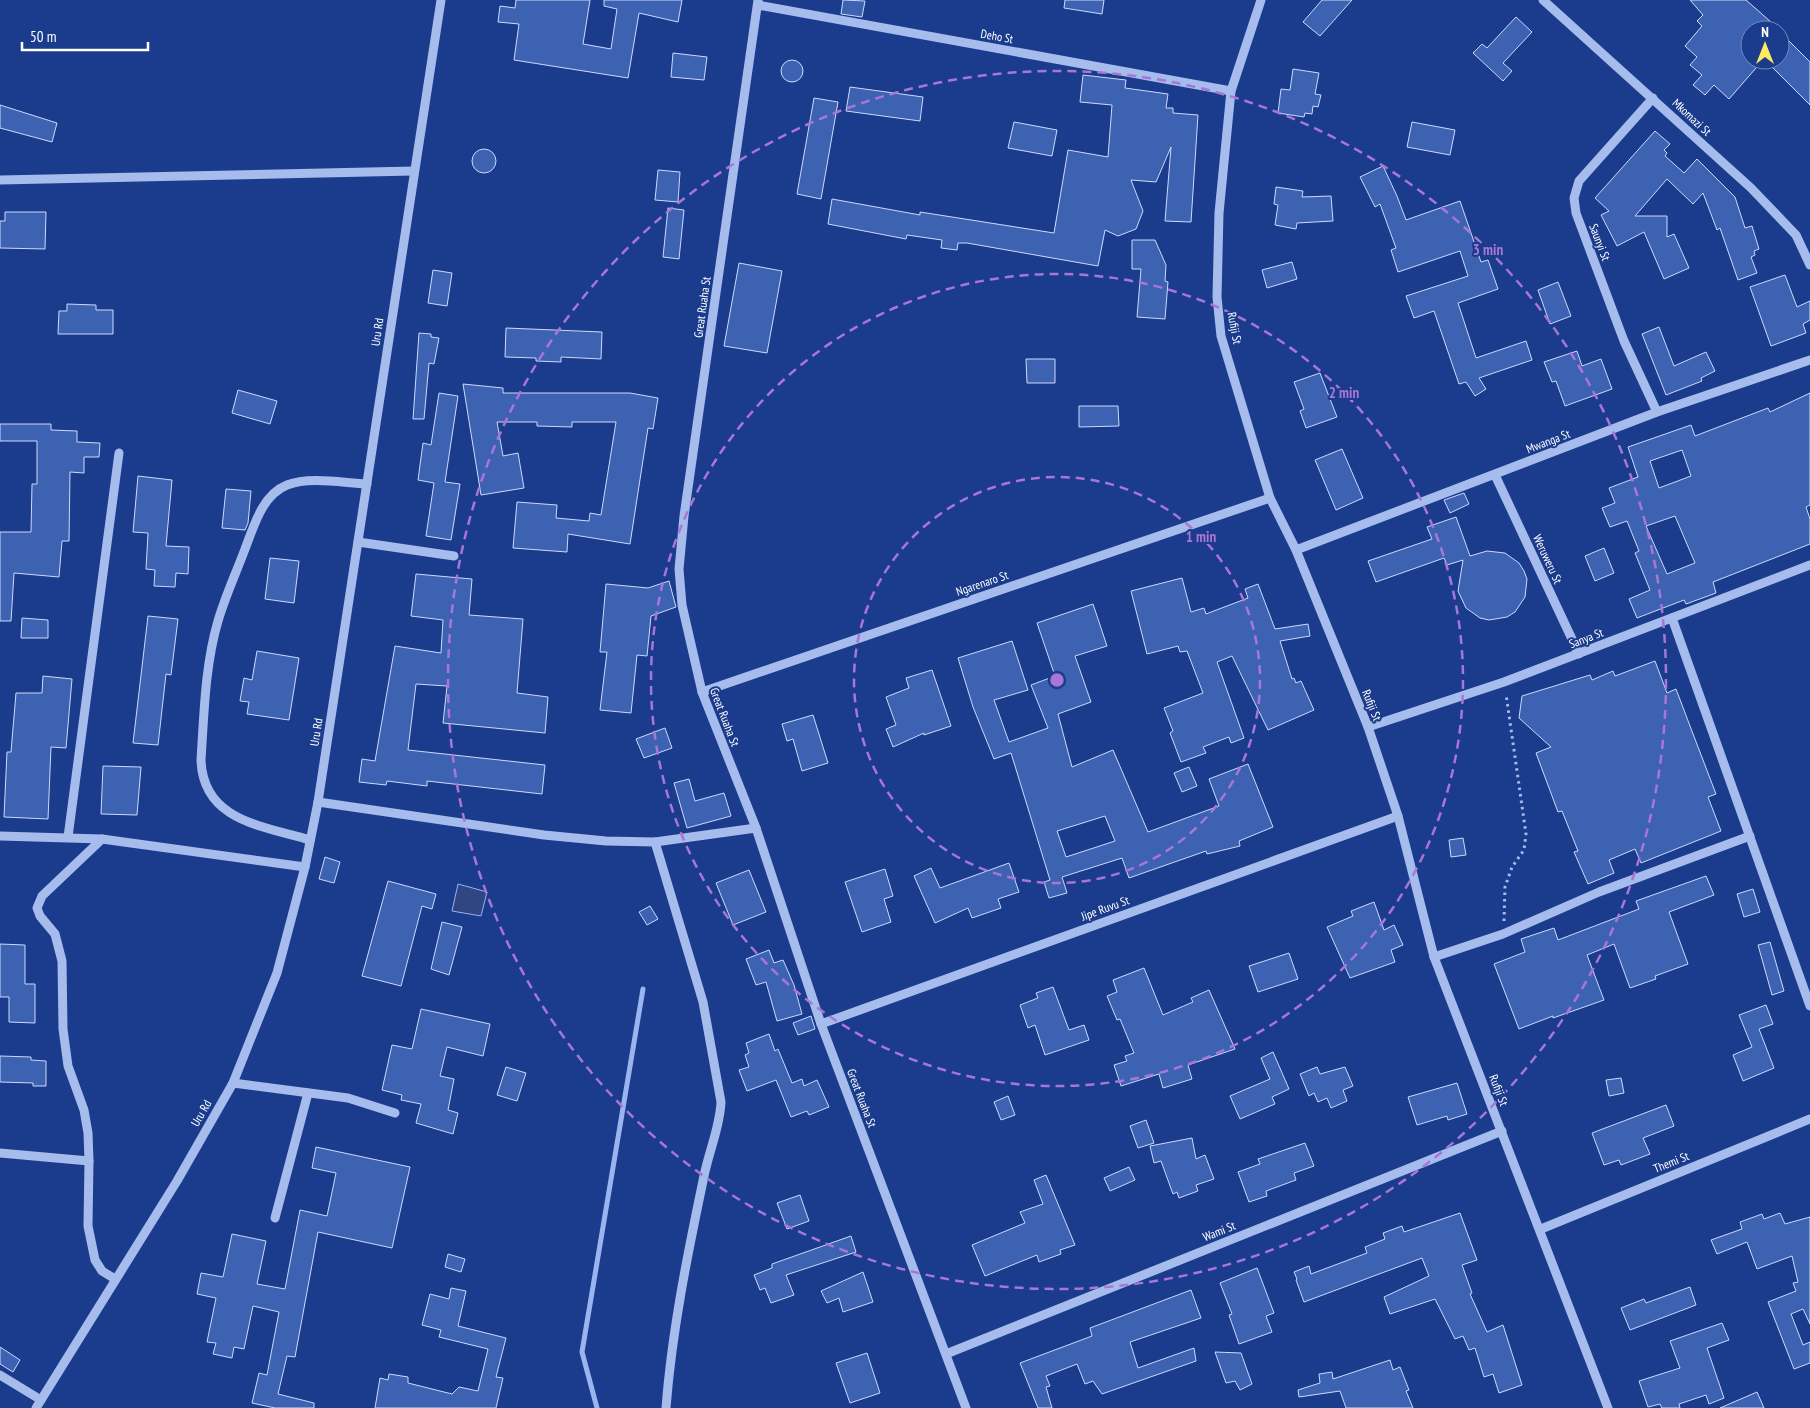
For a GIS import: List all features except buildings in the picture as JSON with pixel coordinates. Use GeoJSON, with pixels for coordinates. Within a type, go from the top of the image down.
{"type":"FeatureCollection","features":[{"type":"Feature","properties":{"kind":"street","name":"Uru Rd"},"geometry":{"type":"LineString","coordinates":[[36,1408],[177,1181],[234,1082],[277,973],[304,867],[318,802],[441,0]]}},
{"type":"Feature","properties":{"kind":"street","name":"Rufiji St"},"geometry":{"type":"LineString","coordinates":[[1261,0],[1231,91],[1219,213],[1218,307],[1221,336],[1270,498],[1296,550],[1368,727],[1398,816],[1434,957],[1541,1229],[1608,1408]]}},
{"type":"Feature","properties":{"kind":"street","name":"Mkomazi St"},"geometry":{"type":"LineString","coordinates":[[1543,0],[1751,188],[1796,235],[1810,265]]}},
{"type":"Feature","properties":{"kind":"street","name":"Deho St"},"geometry":{"type":"LineString","coordinates":[[758,3],[1231,91]]}},
{"type":"Feature","properties":{"kind":"street","name":"Great Ruaha St"},"geometry":{"type":"LineString","coordinates":[[758,3],[686,506],[679,568],[682,605],[702,692],[756,828],[821,1024],[966,1408]]}},
{"type":"Feature","properties":{"kind":"street","name":"Saunyi St"},"geometry":{"type":"LineString","coordinates":[[1653,98],[1579,181],[1574,198],[1576,213],[1624,341],[1657,412]]}},
{"type":"Feature","properties":{"kind":"street"},"geometry":{"type":"LineString","coordinates":[[0,180],[414,171]]}},
{"type":"Feature","properties":{"kind":"street","name":"Mwanga St"},"geometry":{"type":"LineString","coordinates":[[1296,550],[1495,476],[1657,412],[1810,360]]}},
{"type":"Feature","properties":{"kind":"street"},"geometry":{"type":"LineString","coordinates":[[68,837],[119,453]]}},
{"type":"Feature","properties":{"kind":"street","name":"Weruweru St"},"geometry":{"type":"LineString","coordinates":[[1495,476],[1579,654]]}},
{"type":"Feature","properties":{"kind":"street"},"geometry":{"type":"LineString","coordinates":[[310,840],[236,818],[220,807],[207,790],[201,774],[200,760],[210,664],[218,621],[251,530],[263,507],[272,496],[288,484],[299,482],[318,481],[367,484]]}},
{"type":"Feature","properties":{"kind":"street","name":"Ngarenaro St"},"geometry":{"type":"LineString","coordinates":[[702,692],[1270,498]]}},
{"type":"Feature","properties":{"kind":"street"},"geometry":{"type":"LineString","coordinates":[[358,542],[454,556]]}},
{"type":"Feature","properties":{"kind":"street","name":"Sanya St"},"geometry":{"type":"LineString","coordinates":[[1368,727],[1504,682],[1810,565]]}},
{"type":"Feature","properties":{"kind":"street"},"geometry":{"type":"LineString","coordinates":[[1672,618],[1810,1006]]}},
{"type":"Feature","properties":{"kind":"street"},"geometry":{"type":"LineString","coordinates":[[318,802],[544,836],[606,841],[655,842],[756,828]]}},
{"type":"Feature","properties":{"kind":"street","name":"Jipe Ruvu St"},"geometry":{"type":"LineString","coordinates":[[821,1024],[1398,816]]}},
{"type":"Feature","properties":{"kind":"street"},"geometry":{"type":"LineString","coordinates":[[0,836],[102,839],[304,867]]}},
{"type":"Feature","properties":{"kind":"street"},"geometry":{"type":"LineString","coordinates":[[1434,957],[1503,934],[1598,892],[1750,836]]}},
{"type":"Feature","properties":{"kind":"street"},"geometry":{"type":"LineString","coordinates":[[102,839],[42,896],[37,908],[40,916],[55,934],[62,961],[63,1029],[68,1066],[84,1110],[90,1161],[88,1226],[95,1260],[102,1271],[115,1278]]}},
{"type":"Feature","properties":{"kind":"street"},"geometry":{"type":"LineString","coordinates":[[655,842],[703,1002],[721,1102],[720,1114],[704,1175],[669,1362],[666,1408]]}},
{"type":"Feature","properties":{"kind":"street"},"geometry":{"type":"LineString","coordinates":[[234,1082],[348,1098],[395,1113]]}},
{"type":"Feature","properties":{"kind":"street"},"geometry":{"type":"LineString","coordinates":[[275,1218],[308,1093]]}},
{"type":"Feature","properties":{"kind":"street","name":"Themi St"},"geometry":{"type":"LineString","coordinates":[[1541,1229],[1810,1119]]}},
{"type":"Feature","properties":{"kind":"street","name":"Wami St"},"geometry":{"type":"LineString","coordinates":[[946,1354],[1502,1131]]}},
{"type":"Feature","properties":{"kind":"street"},"geometry":{"type":"LineString","coordinates":[[0,1153],[90,1161]]}},
{"type":"Feature","properties":{"kind":"street"},"geometry":{"type":"LineString","coordinates":[[0,1375],[41,1400]]}},
{"type":"Feature","properties":{"kind":"path"},"geometry":{"type":"LineString","coordinates":[[1503,934],[1505,886],[1512,867],[1524,850],[1526,834],[1504,682]]}},
{"type":"Feature","properties":{"kind":"water"},"geometry":{"type":"Polygon","coordinates":[[[458,884],[487,892],[481,916],[452,911],[458,884]]]}},
{"type":"Feature","properties":{"kind":"waterway"},"geometry":{"type":"LineString","coordinates":[[597,1408],[582,1352],[643,989]]}}]}
